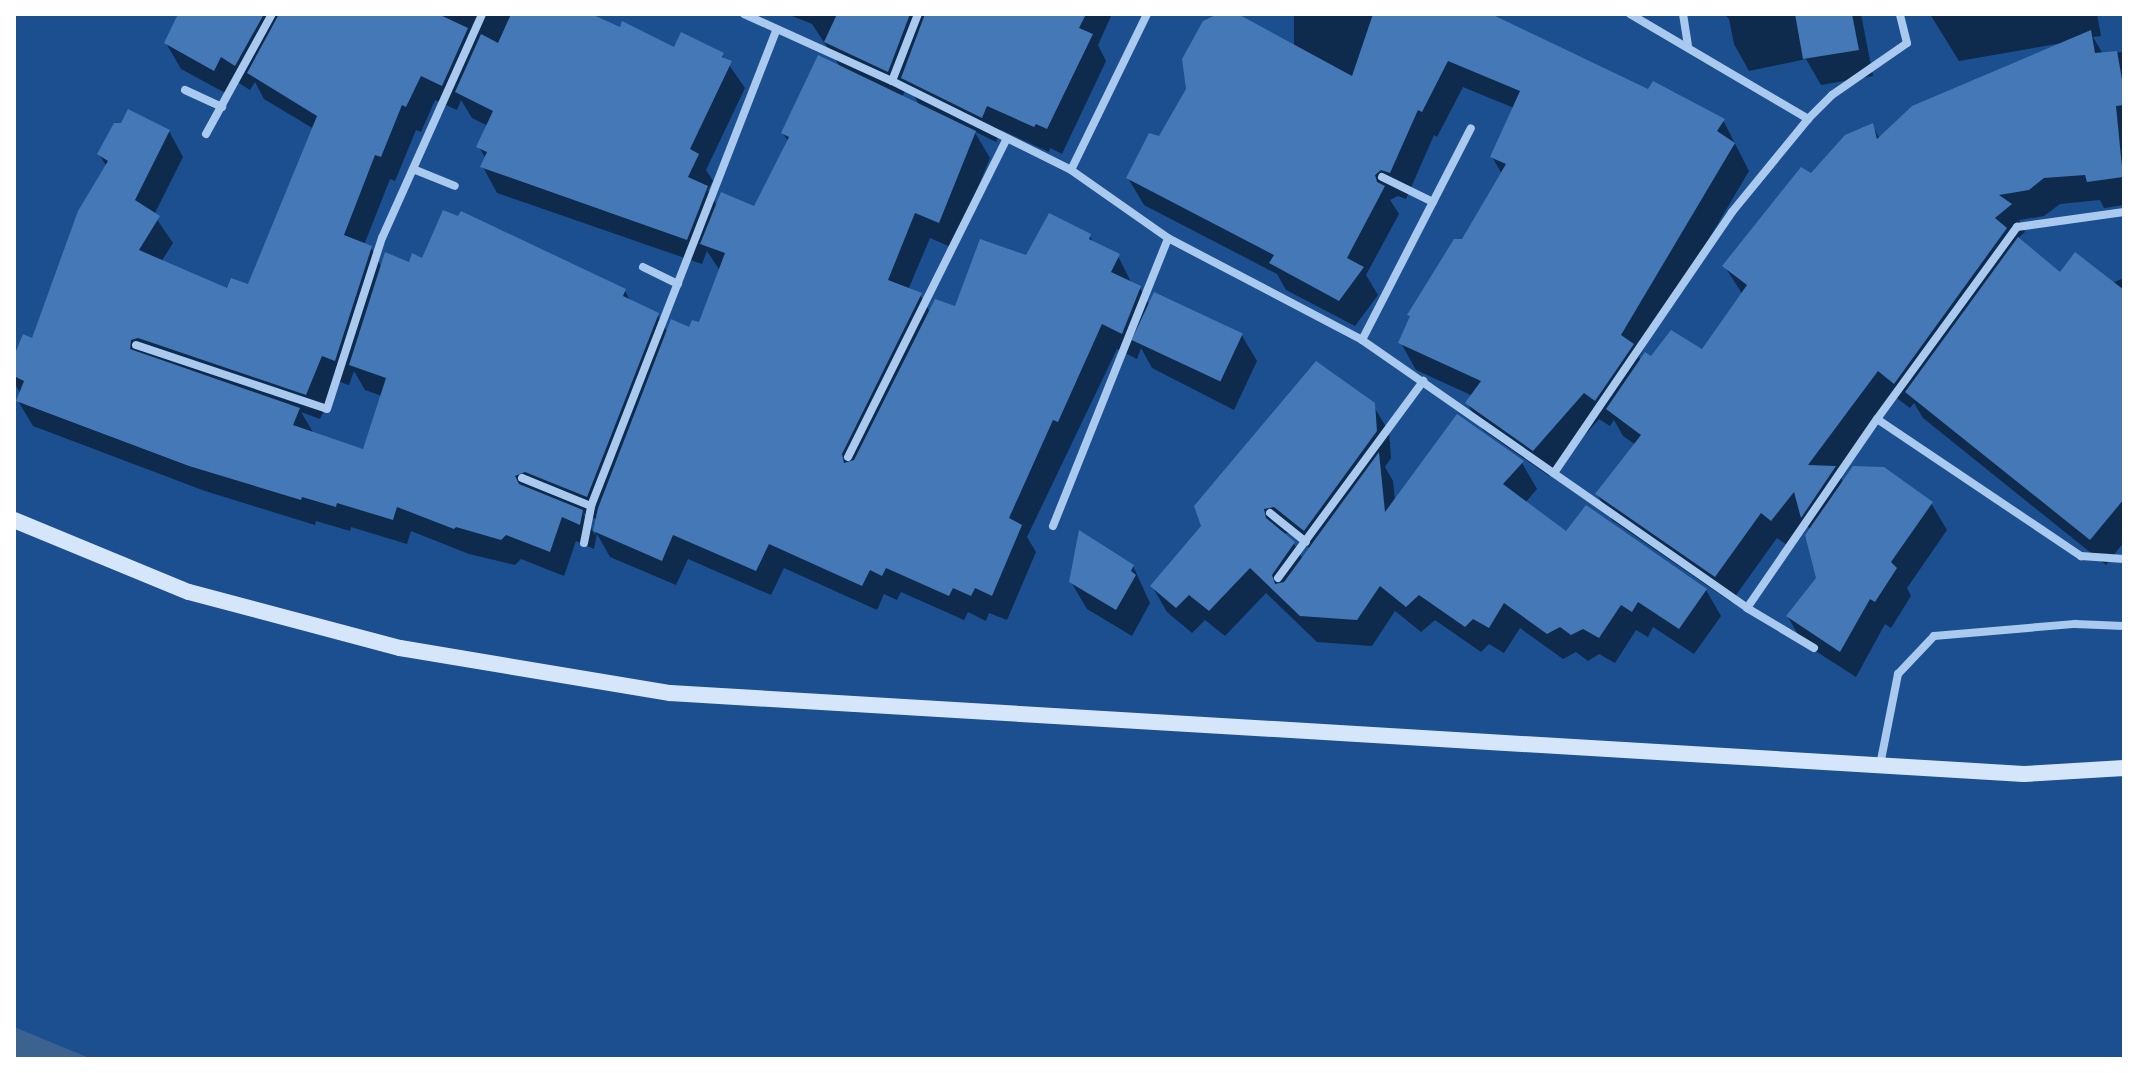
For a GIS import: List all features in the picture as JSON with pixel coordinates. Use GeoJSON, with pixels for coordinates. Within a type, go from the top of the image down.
{"type":"FeatureCollection","features":[{"type":"Feature","properties":{"kind":"street"},"geometry":{"type":"LineString","coordinates":[[206,134],[272,14]]}},
{"type":"Feature","properties":{"kind":"street"},"geometry":{"type":"LineString","coordinates":[[136,345],[327,409],[382,238],[482,14]]}},
{"type":"Feature","properties":{"kind":"street"},"geometry":{"type":"LineString","coordinates":[[744,14],[892,81],[1071,170],[1168,238],[1362,340],[1747,608],[1814,648]]}},
{"type":"Feature","properties":{"kind":"street"},"geometry":{"type":"LineString","coordinates":[[892,81],[918,14]]}},
{"type":"Feature","properties":{"kind":"street"},"geometry":{"type":"LineString","coordinates":[[1071,170],[1147,14]]}},
{"type":"Feature","properties":{"kind":"street"},"geometry":{"type":"LineString","coordinates":[[1630,14],[1688,45],[1808,119]]}},
{"type":"Feature","properties":{"kind":"street"},"geometry":{"type":"LineString","coordinates":[[1683,14],[1688,45]]}},
{"type":"Feature","properties":{"kind":"street"},"geometry":{"type":"LineString","coordinates":[[1554,473],[1732,212],[1808,119],[1832,95],[1907,43],[1900,14]]}},
{"type":"Feature","properties":{"kind":"street"},"geometry":{"type":"LineString","coordinates":[[584,543],[591,506],[776,31]]}},
{"type":"Feature","properties":{"kind":"street"},"geometry":{"type":"LineString","coordinates":[[185,90],[222,107]]}},
{"type":"Feature","properties":{"kind":"street"},"geometry":{"type":"LineString","coordinates":[[1362,340],[1471,128]]}},
{"type":"Feature","properties":{"kind":"street"},"geometry":{"type":"LineString","coordinates":[[848,457],[1006,140]]}},
{"type":"Feature","properties":{"kind":"street"},"geometry":{"type":"LineString","coordinates":[[413,169],[455,186]]}},
{"type":"Feature","properties":{"kind":"street"},"geometry":{"type":"LineString","coordinates":[[1382,177],[1433,202]]}},
{"type":"Feature","properties":{"kind":"street"},"geometry":{"type":"LineString","coordinates":[[1747,608],[1877,419],[2017,227],[2124,212]]}},
{"type":"Feature","properties":{"kind":"street"},"geometry":{"type":"LineString","coordinates":[[1053,526],[1168,238]]}},
{"type":"Feature","properties":{"kind":"street"},"geometry":{"type":"LineString","coordinates":[[643,267],[678,284]]}},
{"type":"Feature","properties":{"kind":"street"},"geometry":{"type":"LineString","coordinates":[[1278,578],[1423,381]]}},
{"type":"Feature","properties":{"kind":"street"},"geometry":{"type":"LineString","coordinates":[[1877,419],[2081,556],[2124,559]]}},
{"type":"Feature","properties":{"kind":"street"},"geometry":{"type":"LineString","coordinates":[[522,478],[591,506]]}},
{"type":"Feature","properties":{"kind":"street"},"geometry":{"type":"LineString","coordinates":[[1270,513],[1306,542]]}},
{"type":"Feature","properties":{"kind":"street"},"geometry":{"type":"LineString","coordinates":[[14,520],[189,592],[400,648],[670,693],[2024,774],[2124,768]]}},
{"type":"Feature","properties":{"kind":"street"},"geometry":{"type":"LineString","coordinates":[[1880,766],[1898,674],[1934,636],[2075,624],[2124,626]]}},
{"type":"Feature","properties":{"kind":"water"},"geometry":{"type":"Polygon","coordinates":[[[14,1027],[92,1059],[14,1059],[14,1027]]]}},
{"type":"Feature","properties":{"kind":"building"},"geometry":{"type":"Polygon","coordinates":[[[178,14],[264,14],[235,66],[221,57],[214,71],[164,43],[178,14]]]}},
{"type":"Feature","properties":{"kind":"building"},"geometry":{"type":"Polygon","coordinates":[[[279,14],[438,14],[468,28],[442,86],[421,76],[406,107],[402,105],[381,157],[375,155],[344,235],[372,246],[335,361],[322,356],[306,395],[138,338],[131,340],[130,349],[300,408],[293,425],[363,449],[386,378],[349,365],[385,252],[409,262],[412,253],[422,258],[443,210],[458,216],[461,211],[626,289],[623,296],[659,313],[587,497],[525,472],[515,476],[519,484],[583,510],[580,525],[562,517],[550,552],[506,535],[501,540],[456,527],[454,529],[397,507],[393,520],[337,503],[336,507],[302,497],[301,500],[189,466],[16,401],[24,381],[14,376],[14,356],[23,334],[32,338],[78,211],[108,161],[97,154],[114,123],[121,123],[128,109],[170,130],[135,200],[160,216],[139,250],[227,288],[231,278],[248,284],[317,116],[247,73],[279,14]]]}},
{"type":"Feature","properties":{"kind":"building"},"geometry":{"type":"Polygon","coordinates":[[[511,14],[591,14],[620,27],[622,21],[674,47],[681,32],[724,53],[722,57],[732,61],[690,149],[699,154],[688,177],[708,186],[687,240],[480,167],[487,152],[476,147],[493,111],[455,92],[481,34],[498,43],[511,14]]]}},
{"type":"Feature","properties":{"kind":"building"},"geometry":{"type":"Polygon","coordinates":[[[837,14],[910,14],[888,72],[824,42],[837,14]]]}},
{"type":"Feature","properties":{"kind":"building"},"geometry":{"type":"Polygon","coordinates":[[[925,14],[1086,14],[1079,28],[1093,34],[1047,129],[1036,124],[1034,127],[987,106],[982,118],[901,78],[925,14]]]}},
{"type":"Feature","properties":{"kind":"building"},"geometry":{"type":"Polygon","coordinates":[[[1218,14],[1238,14],[1352,76],[1373,14],[1491,14],[1648,89],[1653,81],[1725,119],[1717,131],[1735,143],[1621,335],[1634,344],[1595,401],[1584,393],[1533,451],[1465,403],[1481,381],[1398,343],[1410,316],[1407,315],[1454,239],[1462,239],[1506,164],[1490,157],[1520,91],[1448,61],[1422,112],[1418,110],[1390,173],[1381,170],[1375,175],[1377,182],[1385,186],[1347,258],[1364,267],[1339,301],[1269,263],[1274,255],[1126,178],[1149,133],[1159,136],[1186,89],[1182,59],[1203,21],[1218,14]]]}},
{"type":"Feature","properties":{"kind":"building"},"geometry":{"type":"Polygon","coordinates":[[[1795,14],[1852,14],[1859,50],[1803,59],[1795,14]]]}},
{"type":"Feature","properties":{"kind":"building"},"geometry":{"type":"Polygon","coordinates":[[[2091,30],[2095,53],[2117,51],[2124,91],[2124,105],[2116,106],[2123,177],[2087,182],[2085,175],[2044,178],[2029,190],[1999,195],[2012,204],[1995,218],[2007,228],[1894,384],[1878,371],[1808,465],[1836,466],[1801,518],[1794,492],[1771,521],[1761,513],[1715,577],[1595,494],[1641,435],[1606,409],[1645,352],[1651,356],[1671,330],[1702,349],[1747,285],[1722,266],[1801,167],[1811,173],[1845,135],[1873,123],[1877,139],[1912,106],[2091,30]]]}},
{"type":"Feature","properties":{"kind":"building"},"geometry":{"type":"Polygon","coordinates":[[[818,55],[976,131],[939,223],[915,213],[888,280],[922,293],[842,454],[844,463],[854,460],[935,299],[955,306],[980,239],[1026,255],[1049,213],[1091,234],[1089,239],[1120,254],[1111,272],[1141,286],[1122,334],[1102,324],[1058,422],[1053,420],[1009,518],[1022,525],[992,596],[975,588],[971,596],[953,588],[949,596],[886,568],[882,576],[870,570],[862,586],[769,544],[756,571],[673,535],[662,561],[593,531],[598,508],[671,319],[689,327],[692,320],[699,322],[725,253],[700,244],[721,192],[754,206],[789,137],[781,133],[818,55]]]}},
{"type":"Feature","properties":{"kind":"building"},"geometry":{"type":"Polygon","coordinates":[[[2018,237],[2060,272],[2075,252],[2124,290],[2124,499],[2090,540],[1905,392],[2018,237]]]}},
{"type":"Feature","properties":{"kind":"building"},"geometry":{"type":"Polygon","coordinates":[[[1154,292],[1243,333],[1220,381],[1132,340],[1154,292]]]}},
{"type":"Feature","properties":{"kind":"building"},"geometry":{"type":"Polygon","coordinates":[[[1316,361],[1375,403],[1377,431],[1304,531],[1274,507],[1264,509],[1266,518],[1295,542],[1272,575],[1275,584],[1284,582],[1379,452],[1385,512],[1457,414],[1524,461],[1503,484],[1566,531],[1586,505],[1707,589],[1679,629],[1638,602],[1632,612],[1621,605],[1599,638],[1583,629],[1571,635],[1560,627],[1547,634],[1504,603],[1489,628],[1473,619],[1465,627],[1419,595],[1406,607],[1380,586],[1357,620],[1300,616],[1250,568],[1209,611],[1189,595],[1176,608],[1150,586],[1201,526],[1194,506],[1316,361]]]}},
{"type":"Feature","properties":{"kind":"building"},"geometry":{"type":"Polygon","coordinates":[[[1853,466],[1884,467],[1933,502],[1891,562],[1897,568],[1875,602],[1870,599],[1840,652],[1786,616],[1816,578],[1805,535],[1853,466]]]}},
{"type":"Feature","properties":{"kind":"building"},"geometry":{"type":"Polygon","coordinates":[[[1079,530],[1134,565],[1131,571],[1136,575],[1116,610],[1069,582],[1079,530]]]}}]}
